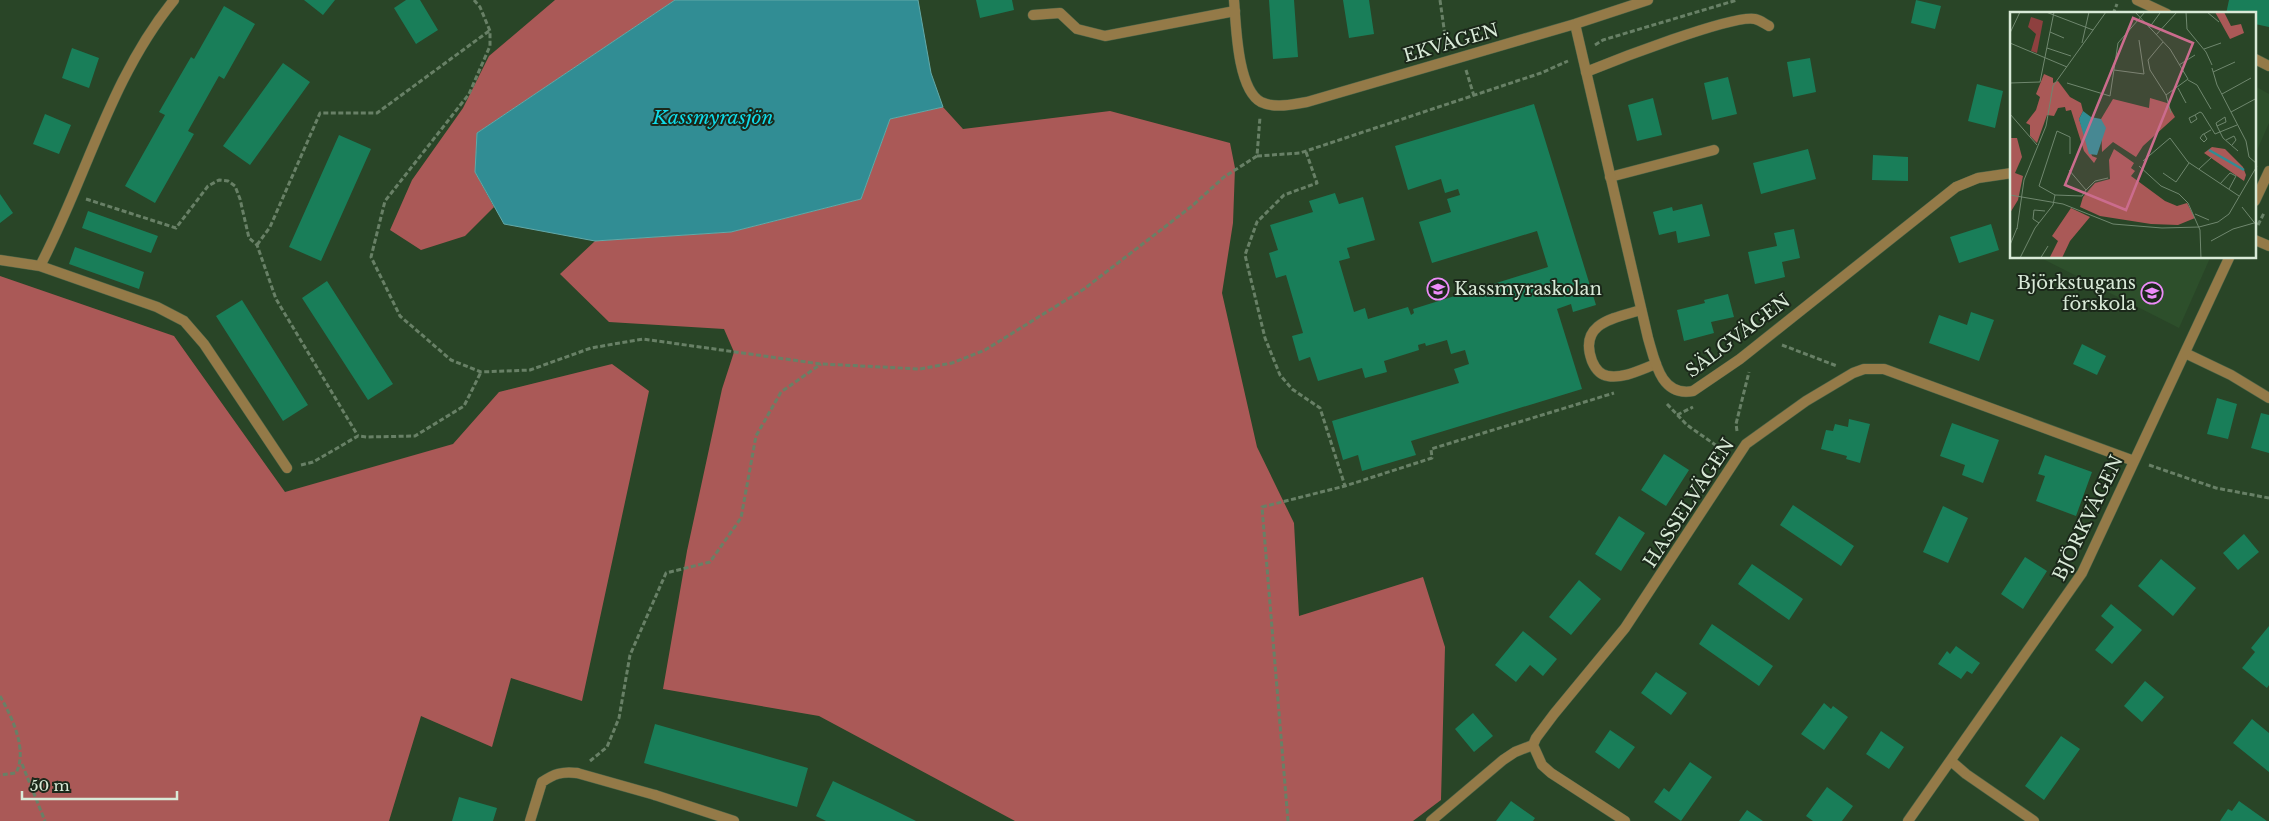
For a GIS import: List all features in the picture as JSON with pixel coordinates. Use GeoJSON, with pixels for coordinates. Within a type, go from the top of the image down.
{"type":"FeatureCollection","features":[{"type":"Feature","properties":{"kind":"street"},"geometry":{"type":"LineString","coordinates":[[40,266],[74,194],[110,104],[155,23],[174,0]]}},
{"type":"Feature","properties":{"kind":"street"},"geometry":{"type":"LineString","coordinates":[[1234,0],[1240,63],[1248,86],[1261,102]]}},
{"type":"Feature","properties":{"kind":"street","name":"EKVÄGEN"},"geometry":{"type":"LineString","coordinates":[[1261,102],[1283,106],[1307,102],[1575,24],[1648,0]]}},
{"type":"Feature","properties":{"kind":"street"},"geometry":{"type":"LineString","coordinates":[[2137,0],[2160,12]]}},
{"type":"Feature","properties":{"kind":"street"},"geometry":{"type":"LineString","coordinates":[[1033,15],[1060,13],[1077,29],[1105,36],[1235,11]]}},
{"type":"Feature","properties":{"kind":"street"},"geometry":{"type":"LineString","coordinates":[[1586,72],[1682,37],[1743,19],[1756,19],[1769,26]]}},
{"type":"Feature","properties":{"kind":"street","name":"SÄLGVÄGEN"},"geometry":{"type":"LineString","coordinates":[[1575,24],[1641,310],[1656,364],[1661,378],[1670,387],[1685,393],[1693,391],[1740,359],[1956,187],[1978,178],[2010,173]]}},
{"type":"Feature","properties":{"kind":"street"},"geometry":{"type":"LineString","coordinates":[[2256,60],[2269,66]]}},
{"type":"Feature","properties":{"kind":"street"},"geometry":{"type":"LineString","coordinates":[[1610,177],[1714,150]]}},
{"type":"Feature","properties":{"kind":"street"},"geometry":{"type":"LineString","coordinates":[[2256,198],[2269,171]]}},
{"type":"Feature","properties":{"kind":"street"},"geometry":{"type":"LineString","coordinates":[[2256,240],[2269,246]]}},
{"type":"Feature","properties":{"kind":"street","name":"BJÖRKVÄGEN"},"geometry":{"type":"LineString","coordinates":[[1908,821],[2082,573],[2229,259]]}},
{"type":"Feature","properties":{"kind":"street"},"geometry":{"type":"LineString","coordinates":[[0,260],[40,266],[157,306],[184,321],[204,344],[287,468]]}},
{"type":"Feature","properties":{"kind":"street"},"geometry":{"type":"LineString","coordinates":[[1641,310],[1605,321],[1596,327],[1590,336],[1589,348],[1592,359],[1596,370],[1606,376],[1617,376],[1656,364]]}},
{"type":"Feature","properties":{"kind":"street"},"geometry":{"type":"LineString","coordinates":[[2185,353],[2231,375],[2269,398]]}},
{"type":"Feature","properties":{"kind":"street","name":"HASSELVÄGEN"},"geometry":{"type":"LineString","coordinates":[[1533,745],[1554,714],[1626,628],[1746,444],[1806,402],[1852,373],[1864,368],[1884,369],[2034,422],[2134,460]]}},
{"type":"Feature","properties":{"kind":"street"},"geometry":{"type":"LineString","coordinates":[[1431,821],[1503,760],[1515,752],[1533,745],[1542,765],[1551,773],[1625,821]]}},
{"type":"Feature","properties":{"kind":"street"},"geometry":{"type":"LineString","coordinates":[[1951,761],[1966,774],[2034,821]]}},
{"type":"Feature","properties":{"kind":"street"},"geometry":{"type":"LineString","coordinates":[[530,821],[542,782],[564,771],[655,795],[734,821]]}},
{"type":"Feature","properties":{"kind":"path"},"geometry":{"type":"LineString","coordinates":[[474,0],[480,7],[490,31],[490,46],[469,94],[385,201],[371,257],[400,316],[451,360],[481,372],[530,370],[591,348],[643,339],[821,364],[920,369],[952,363],[985,350],[1084,289],[1192,206],[1229,172],[1257,156],[1306,152],[1542,73],[1603,40],[1737,0]]}},
{"type":"Feature","properties":{"kind":"path"},"geometry":{"type":"LineString","coordinates":[[2114,12],[2117,4]]}},
{"type":"Feature","properties":{"kind":"path"},"geometry":{"type":"LineString","coordinates":[[257,246],[270,227],[320,113],[377,113],[490,31]]}},
{"type":"Feature","properties":{"kind":"path"},"geometry":{"type":"LineString","coordinates":[[1257,156],[1261,102]]}},
{"type":"Feature","properties":{"kind":"path"},"geometry":{"type":"LineString","coordinates":[[1306,152],[1317,183],[1284,196],[1277,202],[1257,222],[1245,255],[1265,338],[1280,375],[1292,388],[1320,408],[1345,486]]}},
{"type":"Feature","properties":{"kind":"path"},"geometry":{"type":"LineString","coordinates":[[74,194],[176,228],[208,186],[219,180],[228,181],[235,186],[249,238],[257,246],[276,299],[358,436]]}},
{"type":"Feature","properties":{"kind":"path"},"geometry":{"type":"LineString","coordinates":[[2256,230],[2266,210]]}},
{"type":"Feature","properties":{"kind":"path"},"geometry":{"type":"LineString","coordinates":[[1778,343],[1829,361],[1840,367],[1832,372]]}},
{"type":"Feature","properties":{"kind":"path"},"geometry":{"type":"LineString","coordinates":[[576,773],[607,747],[619,718],[630,655],[666,573],[710,562],[741,518],[756,436],[780,392],[821,364]]}},
{"type":"Feature","properties":{"kind":"path"},"geometry":{"type":"LineString","coordinates":[[1738,438],[1736,424],[1751,364]]}},
{"type":"Feature","properties":{"kind":"path"},"geometry":{"type":"LineString","coordinates":[[287,468],[313,462],[358,436],[414,436],[464,406],[481,372]]}},
{"type":"Feature","properties":{"kind":"path"},"geometry":{"type":"LineString","coordinates":[[1288,821],[1270,617],[1266,536],[1262,507],[1345,486],[1432,458],[1431,449],[1622,390]]}},
{"type":"Feature","properties":{"kind":"path"},"geometry":{"type":"LineString","coordinates":[[1666,402],[1687,425],[1728,454]]}},
{"type":"Feature","properties":{"kind":"path"},"geometry":{"type":"LineString","coordinates":[[1678,415],[1696,406]]}},
{"type":"Feature","properties":{"kind":"path"},"geometry":{"type":"LineString","coordinates":[[2134,460],[2216,488],[2269,498]]}},
{"type":"Feature","properties":{"kind":"path"},"geometry":{"type":"LineString","coordinates":[[0,696],[14,721],[21,763],[45,821]]}},
{"type":"Feature","properties":{"kind":"path"},"geometry":{"type":"LineString","coordinates":[[0,775],[16,773],[21,763]]}},
{"type":"Feature","properties":{"kind":"shaded area"},"geometry":{"type":"Polygon","coordinates":[[[555,0],[675,0],[477,133],[475,172],[494,207],[465,236],[421,250],[390,230],[412,180],[463,108],[489,56],[555,0]]]}},
{"type":"Feature","properties":{"kind":"shaded area"},"geometry":{"type":"Polygon","coordinates":[[[2256,87],[2269,94],[2269,123],[2256,153],[2256,87]]]}},
{"type":"Feature","properties":{"kind":"shaded area"},"geometry":{"type":"Polygon","coordinates":[[[943,107],[963,129],[1110,111],[1230,143],[1235,168],[1233,223],[1222,293],[1257,447],[1294,523],[1299,616],[1423,577],[1445,647],[1441,800],[1413,821],[1015,821],[819,716],[663,689],[687,551],[722,389],[734,352],[724,329],[609,322],[560,274],[595,241],[731,232],[861,199],[890,119],[943,107]]]}},
{"type":"Feature","properties":{"kind":"shaded area","name":"Björkstugans förskola"},"geometry":{"type":"Polygon","coordinates":[[[2043,259],[2210,259],[2179,328],[2043,259]]]}},
{"type":"Feature","properties":{"kind":"shaded area"},"geometry":{"type":"Polygon","coordinates":[[[0,276],[174,336],[285,492],[453,444],[499,392],[612,364],[649,391],[582,701],[511,678],[492,747],[421,716],[389,821],[0,821],[0,276]]]}},
{"type":"Feature","properties":{"kind":"water","name":"Kassmyrasjön"},"geometry":{"type":"Polygon","coordinates":[[[675,0],[918,0],[931,73],[943,107],[890,119],[861,199],[731,232],[595,241],[504,224],[475,172],[477,133],[675,0]]]}},
{"type":"Feature","properties":{"kind":"building"},"geometry":{"type":"Polygon","coordinates":[[[304,0],[335,0],[323,15],[304,0]]]}},
{"type":"Feature","properties":{"kind":"building"},"geometry":{"type":"Polygon","coordinates":[[[406,0],[420,0],[438,30],[416,44],[394,8],[406,0]]]}},
{"type":"Feature","properties":{"kind":"building"},"geometry":{"type":"Polygon","coordinates":[[[976,0],[1012,0],[1014,10],[980,18],[976,0]]]}},
{"type":"Feature","properties":{"kind":"building"},"geometry":{"type":"Polygon","coordinates":[[[1269,0],[1294,0],[1298,57],[1273,59],[1269,0]]]}},
{"type":"Feature","properties":{"kind":"building"},"geometry":{"type":"Polygon","coordinates":[[[1343,0],[1369,0],[1374,34],[1349,38],[1343,0]]]}},
{"type":"Feature","properties":{"kind":"building"},"geometry":{"type":"Polygon","coordinates":[[[1916,0],[1941,6],[1935,29],[1911,23],[1916,0]]]}},
{"type":"Feature","properties":{"kind":"building"},"geometry":{"type":"Polygon","coordinates":[[[2229,0],[2269,0],[2269,27],[2256,24],[2256,12],[2226,12],[2229,0]]]}},
{"type":"Feature","properties":{"kind":"building"},"geometry":{"type":"Polygon","coordinates":[[[224,6],[255,24],[224,79],[219,76],[188,131],[194,134],[155,203],[125,186],[165,115],[159,112],[191,57],[194,59],[224,6]]]}},
{"type":"Feature","properties":{"kind":"building"},"geometry":{"type":"Polygon","coordinates":[[[72,48],[99,58],[89,88],[62,78],[72,48]]]}},
{"type":"Feature","properties":{"kind":"building"},"geometry":{"type":"Polygon","coordinates":[[[1810,58],[1816,92],[1793,97],[1787,62],[1810,58]]]}},
{"type":"Feature","properties":{"kind":"building"},"geometry":{"type":"Polygon","coordinates":[[[283,63],[310,82],[250,165],[223,146],[283,63]]]}},
{"type":"Feature","properties":{"kind":"building"},"geometry":{"type":"Polygon","coordinates":[[[1728,77],[1737,114],[1712,120],[1704,83],[1728,77]]]}},
{"type":"Feature","properties":{"kind":"building"},"geometry":{"type":"Polygon","coordinates":[[[1977,84],[2003,91],[1995,128],[1968,121],[1977,84]]]}},
{"type":"Feature","properties":{"kind":"building"},"geometry":{"type":"Polygon","coordinates":[[[1653,98],[1662,135],[1637,141],[1628,105],[1653,98]]]}},
{"type":"Feature","properties":{"kind":"building"},"geometry":{"type":"Polygon","coordinates":[[[1534,104],[1596,305],[1573,312],[1571,304],[1557,309],[1582,389],[1411,441],[1416,455],[1362,471],[1358,455],[1343,460],[1332,421],[1459,383],[1454,369],[1469,364],[1465,350],[1451,354],[1447,340],[1426,346],[1425,343],[1418,345],[1419,350],[1384,361],[1387,372],[1365,378],[1362,368],[1318,381],[1310,357],[1299,361],[1292,336],[1303,333],[1286,275],[1276,278],[1269,253],[1278,250],[1270,225],[1313,212],[1309,201],[1335,193],[1339,204],[1363,197],[1375,240],[1347,248],[1350,258],[1339,261],[1354,312],[1365,308],[1368,319],[1408,307],[1411,315],[1414,313],[1413,309],[1548,267],[1537,231],[1432,263],[1419,222],[1451,212],[1447,199],[1460,195],[1458,189],[1445,193],[1441,179],[1408,190],[1395,146],[1534,104]]]}},
{"type":"Feature","properties":{"kind":"building"},"geometry":{"type":"Polygon","coordinates":[[[45,114],[71,125],[59,154],[33,144],[45,114]]]}},
{"type":"Feature","properties":{"kind":"building"},"geometry":{"type":"Polygon","coordinates":[[[339,135],[371,149],[321,261],[289,247],[339,135]]]}},
{"type":"Feature","properties":{"kind":"building"},"geometry":{"type":"Polygon","coordinates":[[[1808,149],[1816,179],[1761,194],[1753,163],[1808,149]]]}},
{"type":"Feature","properties":{"kind":"building"},"geometry":{"type":"Polygon","coordinates":[[[1873,155],[1908,157],[1908,181],[1872,180],[1873,155]]]}},
{"type":"Feature","properties":{"kind":"building"},"geometry":{"type":"Polygon","coordinates":[[[0,194],[13,213],[0,223],[0,194]]]}},
{"type":"Feature","properties":{"kind":"building"},"geometry":{"type":"Polygon","coordinates":[[[1702,204],[1710,236],[1678,243],[1676,231],[1659,235],[1653,212],[1672,207],[1673,211],[1702,204]]]}},
{"type":"Feature","properties":{"kind":"building"},"geometry":{"type":"Polygon","coordinates":[[[88,211],[158,236],[151,253],[82,228],[88,211]]]}},
{"type":"Feature","properties":{"kind":"building"},"geometry":{"type":"Polygon","coordinates":[[[1991,224],[1999,250],[1959,263],[1950,237],[1991,224]]]}},
{"type":"Feature","properties":{"kind":"building"},"geometry":{"type":"Polygon","coordinates":[[[1794,229],[1800,258],[1782,262],[1785,277],[1755,284],[1748,252],[1777,246],[1774,233],[1794,229]]]}},
{"type":"Feature","properties":{"kind":"building"},"geometry":{"type":"Polygon","coordinates":[[[75,247],[144,272],[139,289],[69,264],[75,247]]]}},
{"type":"Feature","properties":{"kind":"building"},"geometry":{"type":"Polygon","coordinates":[[[327,281],[393,384],[368,400],[302,298],[327,281]]]}},
{"type":"Feature","properties":{"kind":"building"},"geometry":{"type":"Polygon","coordinates":[[[1728,294],[1734,317],[1711,322],[1714,333],[1684,341],[1677,310],[1705,303],[1704,300],[1728,294]]]}},
{"type":"Feature","properties":{"kind":"building"},"geometry":{"type":"Polygon","coordinates":[[[242,300],[308,405],[283,421],[216,316],[242,300]]]}},
{"type":"Feature","properties":{"kind":"building"},"geometry":{"type":"Polygon","coordinates":[[[1971,312],[1994,320],[1979,361],[1929,343],[1939,315],[1967,325],[1971,312]]]}},
{"type":"Feature","properties":{"kind":"building"},"geometry":{"type":"Polygon","coordinates":[[[2082,344],[2106,356],[2097,375],[2073,364],[2082,344]]]}},
{"type":"Feature","properties":{"kind":"building"},"geometry":{"type":"Polygon","coordinates":[[[2217,398],[2237,404],[2228,439],[2207,434],[2217,398]]]}},
{"type":"Feature","properties":{"kind":"building"},"geometry":{"type":"Polygon","coordinates":[[[2261,413],[2269,415],[2269,453],[2251,448],[2261,413]]]}},
{"type":"Feature","properties":{"kind":"building"},"geometry":{"type":"Polygon","coordinates":[[[1849,419],[1870,424],[1860,463],[1846,459],[1847,456],[1821,449],[1826,430],[1833,431],[1835,424],[1848,427],[1849,419]]]}},
{"type":"Feature","properties":{"kind":"building"},"geometry":{"type":"Polygon","coordinates":[[[1952,423],[1999,440],[1983,483],[1962,475],[1965,465],[1940,456],[1952,423]]]}},
{"type":"Feature","properties":{"kind":"building"},"geometry":{"type":"Polygon","coordinates":[[[1664,454],[1689,470],[1666,506],[1641,490],[1664,454]]]}},
{"type":"Feature","properties":{"kind":"building"},"geometry":{"type":"Polygon","coordinates":[[[2045,455],[2092,472],[2076,516],[2036,501],[2045,476],[2038,474],[2045,455]]]}},
{"type":"Feature","properties":{"kind":"building"},"geometry":{"type":"Polygon","coordinates":[[[1793,505],[1854,546],[1841,566],[1780,525],[1793,505]]]}},
{"type":"Feature","properties":{"kind":"building"},"geometry":{"type":"Polygon","coordinates":[[[1943,506],[1968,518],[1948,563],[1923,552],[1943,506]]]}},
{"type":"Feature","properties":{"kind":"building"},"geometry":{"type":"Polygon","coordinates":[[[1619,516],[1645,533],[1621,571],[1595,554],[1619,516]]]}},
{"type":"Feature","properties":{"kind":"building"},"geometry":{"type":"Polygon","coordinates":[[[2244,534],[2259,552],[2238,570],[2223,553],[2244,534]]]}},
{"type":"Feature","properties":{"kind":"building"},"geometry":{"type":"Polygon","coordinates":[[[2025,557],[2047,571],[2023,609],[2001,594],[2025,557]]]}},
{"type":"Feature","properties":{"kind":"building"},"geometry":{"type":"Polygon","coordinates":[[[2161,559],[2196,588],[2173,616],[2138,586],[2161,559]]]}},
{"type":"Feature","properties":{"kind":"building"},"geometry":{"type":"Polygon","coordinates":[[[1752,564],[1803,599],[1789,620],[1738,584],[1752,564]]]}},
{"type":"Feature","properties":{"kind":"building"},"geometry":{"type":"Polygon","coordinates":[[[1579,580],[1601,599],[1571,635],[1549,617],[1579,580]]]}},
{"type":"Feature","properties":{"kind":"building"},"geometry":{"type":"Polygon","coordinates":[[[2111,604],[2142,630],[2112,664],[2095,650],[2114,627],[2101,616],[2111,604]]]}},
{"type":"Feature","properties":{"kind":"building"},"geometry":{"type":"Polygon","coordinates":[[[1712,624],[1773,666],[1759,686],[1699,644],[1712,624]]]}},
{"type":"Feature","properties":{"kind":"building"},"geometry":{"type":"Polygon","coordinates":[[[2269,626],[2269,685],[2267,688],[2242,668],[2255,652],[2251,648],[2269,626]]]}},
{"type":"Feature","properties":{"kind":"building"},"geometry":{"type":"Polygon","coordinates":[[[1523,631],[1557,659],[1543,676],[1530,665],[1516,682],[1495,665],[1523,631]]]}},
{"type":"Feature","properties":{"kind":"building"},"geometry":{"type":"Polygon","coordinates":[[[1956,646],[1980,663],[1972,674],[1967,671],[1961,679],[1938,664],[1947,651],[1950,654],[1956,646]]]}},
{"type":"Feature","properties":{"kind":"building"},"geometry":{"type":"Polygon","coordinates":[[[1656,672],[1687,693],[1671,715],[1641,693],[1656,672]]]}},
{"type":"Feature","properties":{"kind":"building"},"geometry":{"type":"Polygon","coordinates":[[[2145,681],[2164,697],[2142,722],[2124,706],[2145,681]]]}},
{"type":"Feature","properties":{"kind":"building"},"geometry":{"type":"Polygon","coordinates":[[[1824,703],[1831,709],[1833,706],[1848,717],[1824,750],[1801,734],[1824,703]]]}},
{"type":"Feature","properties":{"kind":"building"},"geometry":{"type":"Polygon","coordinates":[[[1473,713],[1493,736],[1474,752],[1455,729],[1473,713]]]}},
{"type":"Feature","properties":{"kind":"building"},"geometry":{"type":"Polygon","coordinates":[[[2252,719],[2269,733],[2269,772],[2233,743],[2252,719]]]}},
{"type":"Feature","properties":{"kind":"building"},"geometry":{"type":"Polygon","coordinates":[[[655,724],[808,768],[797,807],[644,763],[655,724]]]}},
{"type":"Feature","properties":{"kind":"building"},"geometry":{"type":"Polygon","coordinates":[[[1610,730],[1635,747],[1619,769],[1595,752],[1610,730]]]}},
{"type":"Feature","properties":{"kind":"building"},"geometry":{"type":"Polygon","coordinates":[[[1881,731],[1904,747],[1889,769],[1866,754],[1881,731]]]}},
{"type":"Feature","properties":{"kind":"building"},"geometry":{"type":"Polygon","coordinates":[[[2061,736],[2080,749],[2044,800],[2025,786],[2061,736]]]}},
{"type":"Feature","properties":{"kind":"building"},"geometry":{"type":"Polygon","coordinates":[[[1690,762],[1712,777],[1681,821],[1654,802],[1664,788],[1669,792],[1690,762]]]}},
{"type":"Feature","properties":{"kind":"building"},"geometry":{"type":"Polygon","coordinates":[[[833,781],[916,821],[826,821],[816,816],[833,781]]]}},
{"type":"Feature","properties":{"kind":"building"},"geometry":{"type":"Polygon","coordinates":[[[1827,787],[1853,806],[1842,821],[1813,821],[1806,816],[1827,787]]]}},
{"type":"Feature","properties":{"kind":"building"},"geometry":{"type":"Polygon","coordinates":[[[459,797],[497,808],[493,821],[452,821],[459,797]]]}},
{"type":"Feature","properties":{"kind":"building"},"geometry":{"type":"Polygon","coordinates":[[[1511,801],[1535,818],[1533,821],[1496,821],[1511,801]]]}},
{"type":"Feature","properties":{"kind":"building"},"geometry":{"type":"Polygon","coordinates":[[[2239,801],[2267,821],[2220,821],[2228,809],[2232,811],[2239,801]]]}},
{"type":"Feature","properties":{"kind":"building"},"geometry":{"type":"Polygon","coordinates":[[[1747,810],[1763,821],[1739,821],[1747,810]]]}},
{"type":"Feature","properties":{"kind":"place","name":"Kassmyraskolan"},"geometry":{"type":"Point","coordinates":[1438,289]}},
{"type":"Feature","properties":{"kind":"place","name":"Björkstugans förskola"},"geometry":{"type":"Point","coordinates":[2152,293]}}]}
